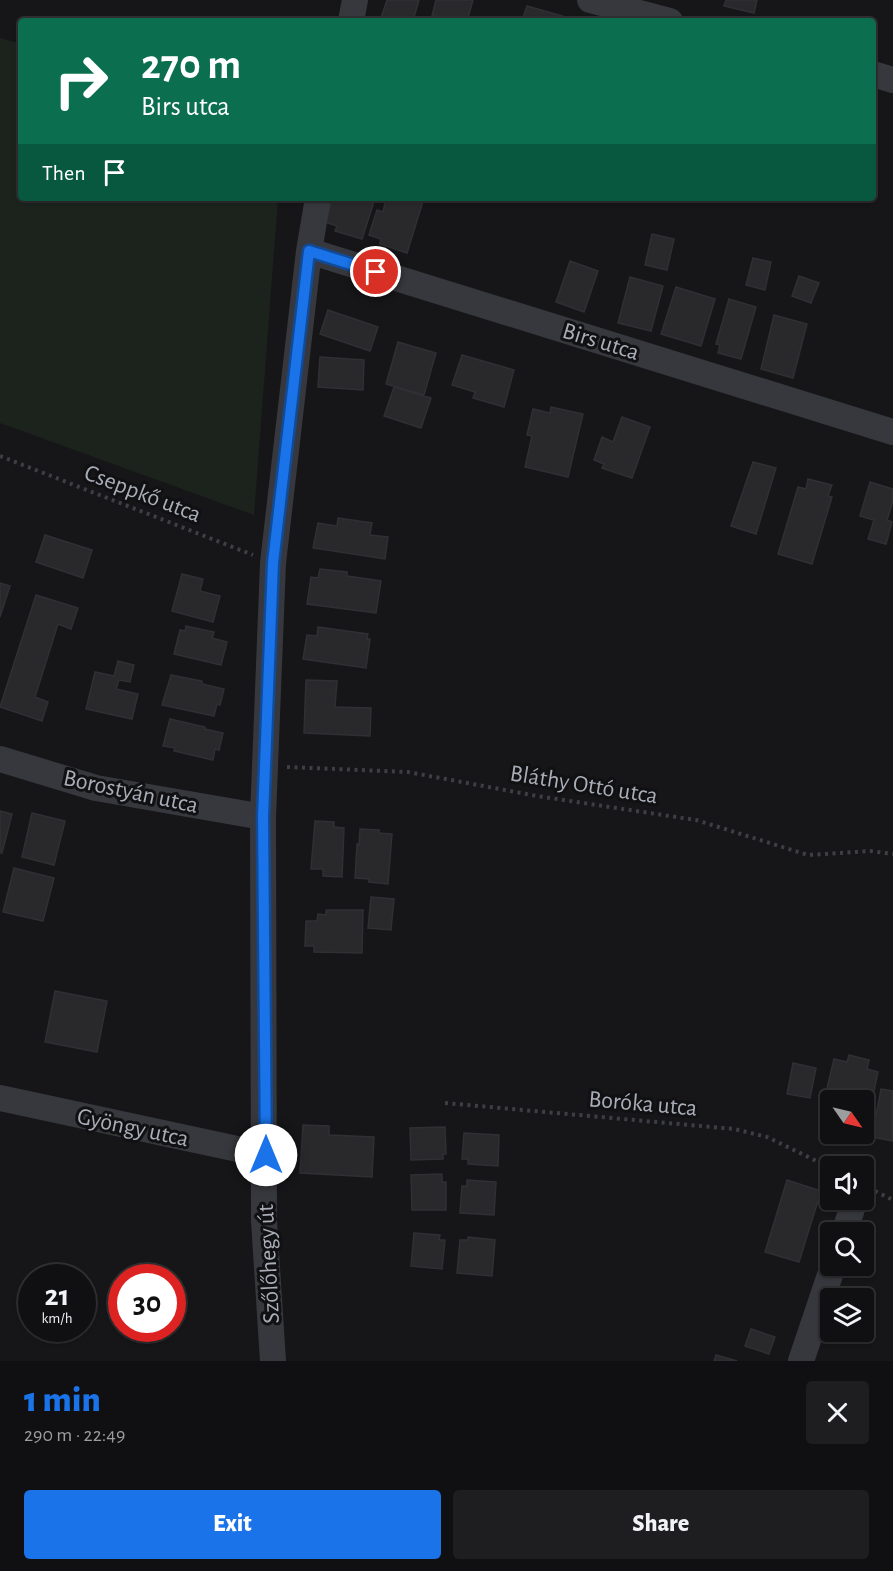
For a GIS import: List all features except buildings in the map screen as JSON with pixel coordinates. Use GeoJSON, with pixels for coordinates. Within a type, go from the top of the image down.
{"type":"FeatureCollection","features":[{"type":"Feature","properties":{"kind":"street"},"geometry":{"type":"LineString","coordinates":[[352,18],[355,0]]}},
{"type":"Feature","properties":{"kind":"street"},"geometry":{"type":"LineString","coordinates":[[590,0],[659,18]]}},
{"type":"Feature","properties":{"kind":"street"},"geometry":{"type":"LineString","coordinates":[[876,75],[893,80]]}},
{"type":"Feature","properties":{"kind":"street","name":"Szőlőhegy út"},"geometry":{"type":"LineString","coordinates":[[273,1361],[264,1221],[266,1155],[263,817],[273,563],[309,251],[317,201]]}},
{"type":"Feature","properties":{"kind":"street","name":"Birs utca"},"geometry":{"type":"LineString","coordinates":[[309,251],[893,432]]}},
{"type":"Feature","properties":{"kind":"street","name":"Borostyán utca"},"geometry":{"type":"LineString","coordinates":[[0,759],[96,788],[263,817]]}},
{"type":"Feature","properties":{"kind":"street","name":"Gyöngy utca"},"geometry":{"type":"LineString","coordinates":[[0,1098],[266,1155]]}},
{"type":"Feature","properties":{"kind":"street"},"geometry":{"type":"LineString","coordinates":[[801,1361],[830,1276]]}},
{"type":"Feature","properties":{"kind":"path","name":"Cseppkő utca"},"geometry":{"type":"LineString","coordinates":[[0,456],[273,563]]}},
{"type":"Feature","properties":{"kind":"path","name":"Bláthy Ottó utca"},"geometry":{"type":"LineString","coordinates":[[265,767],[408,771],[537,796],[696,820],[808,855],[870,851],[893,854]]}},
{"type":"Feature","properties":{"kind":"path","name":"Boróka utca"},"geometry":{"type":"LineString","coordinates":[[445,1103],[734,1130],[766,1137],[820,1163]]}},
{"type":"Feature","properties":{"kind":"shaded area"},"geometry":{"type":"Polygon","coordinates":[[[0,38],[18,43],[18,201],[278,201],[254,515],[0,423],[0,38]]]}},
{"type":"Feature","properties":{"kind":"route"},"geometry":{"type":"LineString","coordinates":[[266,1155],[263,817],[273,563],[309,251],[376,272]]}}]}
